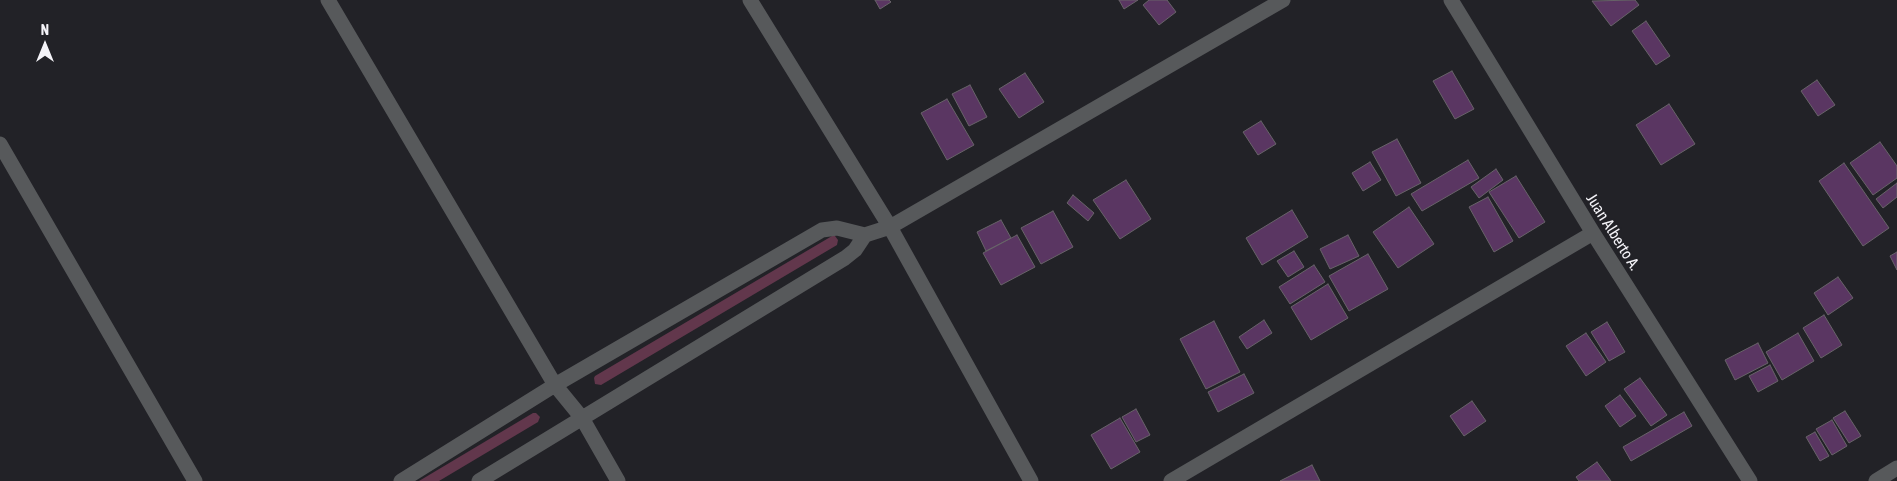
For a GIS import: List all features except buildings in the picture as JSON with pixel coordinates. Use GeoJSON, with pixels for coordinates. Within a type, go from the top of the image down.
{"type":"FeatureCollection","features":[{"type":"Feature","properties":{"kind":"street"},"geometry":{"type":"LineString","coordinates":[[328,0],[555,386],[582,418],[618,481]]}},
{"type":"Feature","properties":{"kind":"street"},"geometry":{"type":"LineString","coordinates":[[750,0],[890,227],[1031,481]]}},
{"type":"Feature","properties":{"kind":"street"},"geometry":{"type":"LineString","coordinates":[[401,481],[555,386],[822,230],[837,228],[864,235],[890,227],[1282,0]]}},
{"type":"Feature","properties":{"kind":"street","name":"Juan Alberto A."},"geometry":{"type":"LineString","coordinates":[[1451,0],[1593,233],[1750,481]]}},
{"type":"Feature","properties":{"kind":"street"},"geometry":{"type":"LineString","coordinates":[[0,144],[195,481]]}},
{"type":"Feature","properties":{"kind":"street"},"geometry":{"type":"LineString","coordinates":[[1171,481],[1593,233]]}},
{"type":"Feature","properties":{"kind":"street"},"geometry":{"type":"LineString","coordinates":[[479,481],[845,258],[855,250],[864,235]]}},
{"type":"Feature","properties":{"kind":"street"},"geometry":{"type":"LineString","coordinates":[[1876,481],[1897,468]]}},
{"type":"Feature","properties":{"kind":"shaded area"},"geometry":{"type":"Polygon","coordinates":[[[832,236],[835,236],[838,240],[837,245],[601,385],[595,384],[595,376],[832,236]]]}},
{"type":"Feature","properties":{"kind":"shaded area"},"geometry":{"type":"Polygon","coordinates":[[[533,413],[540,417],[538,422],[439,481],[419,481],[533,413]]]}}]}
